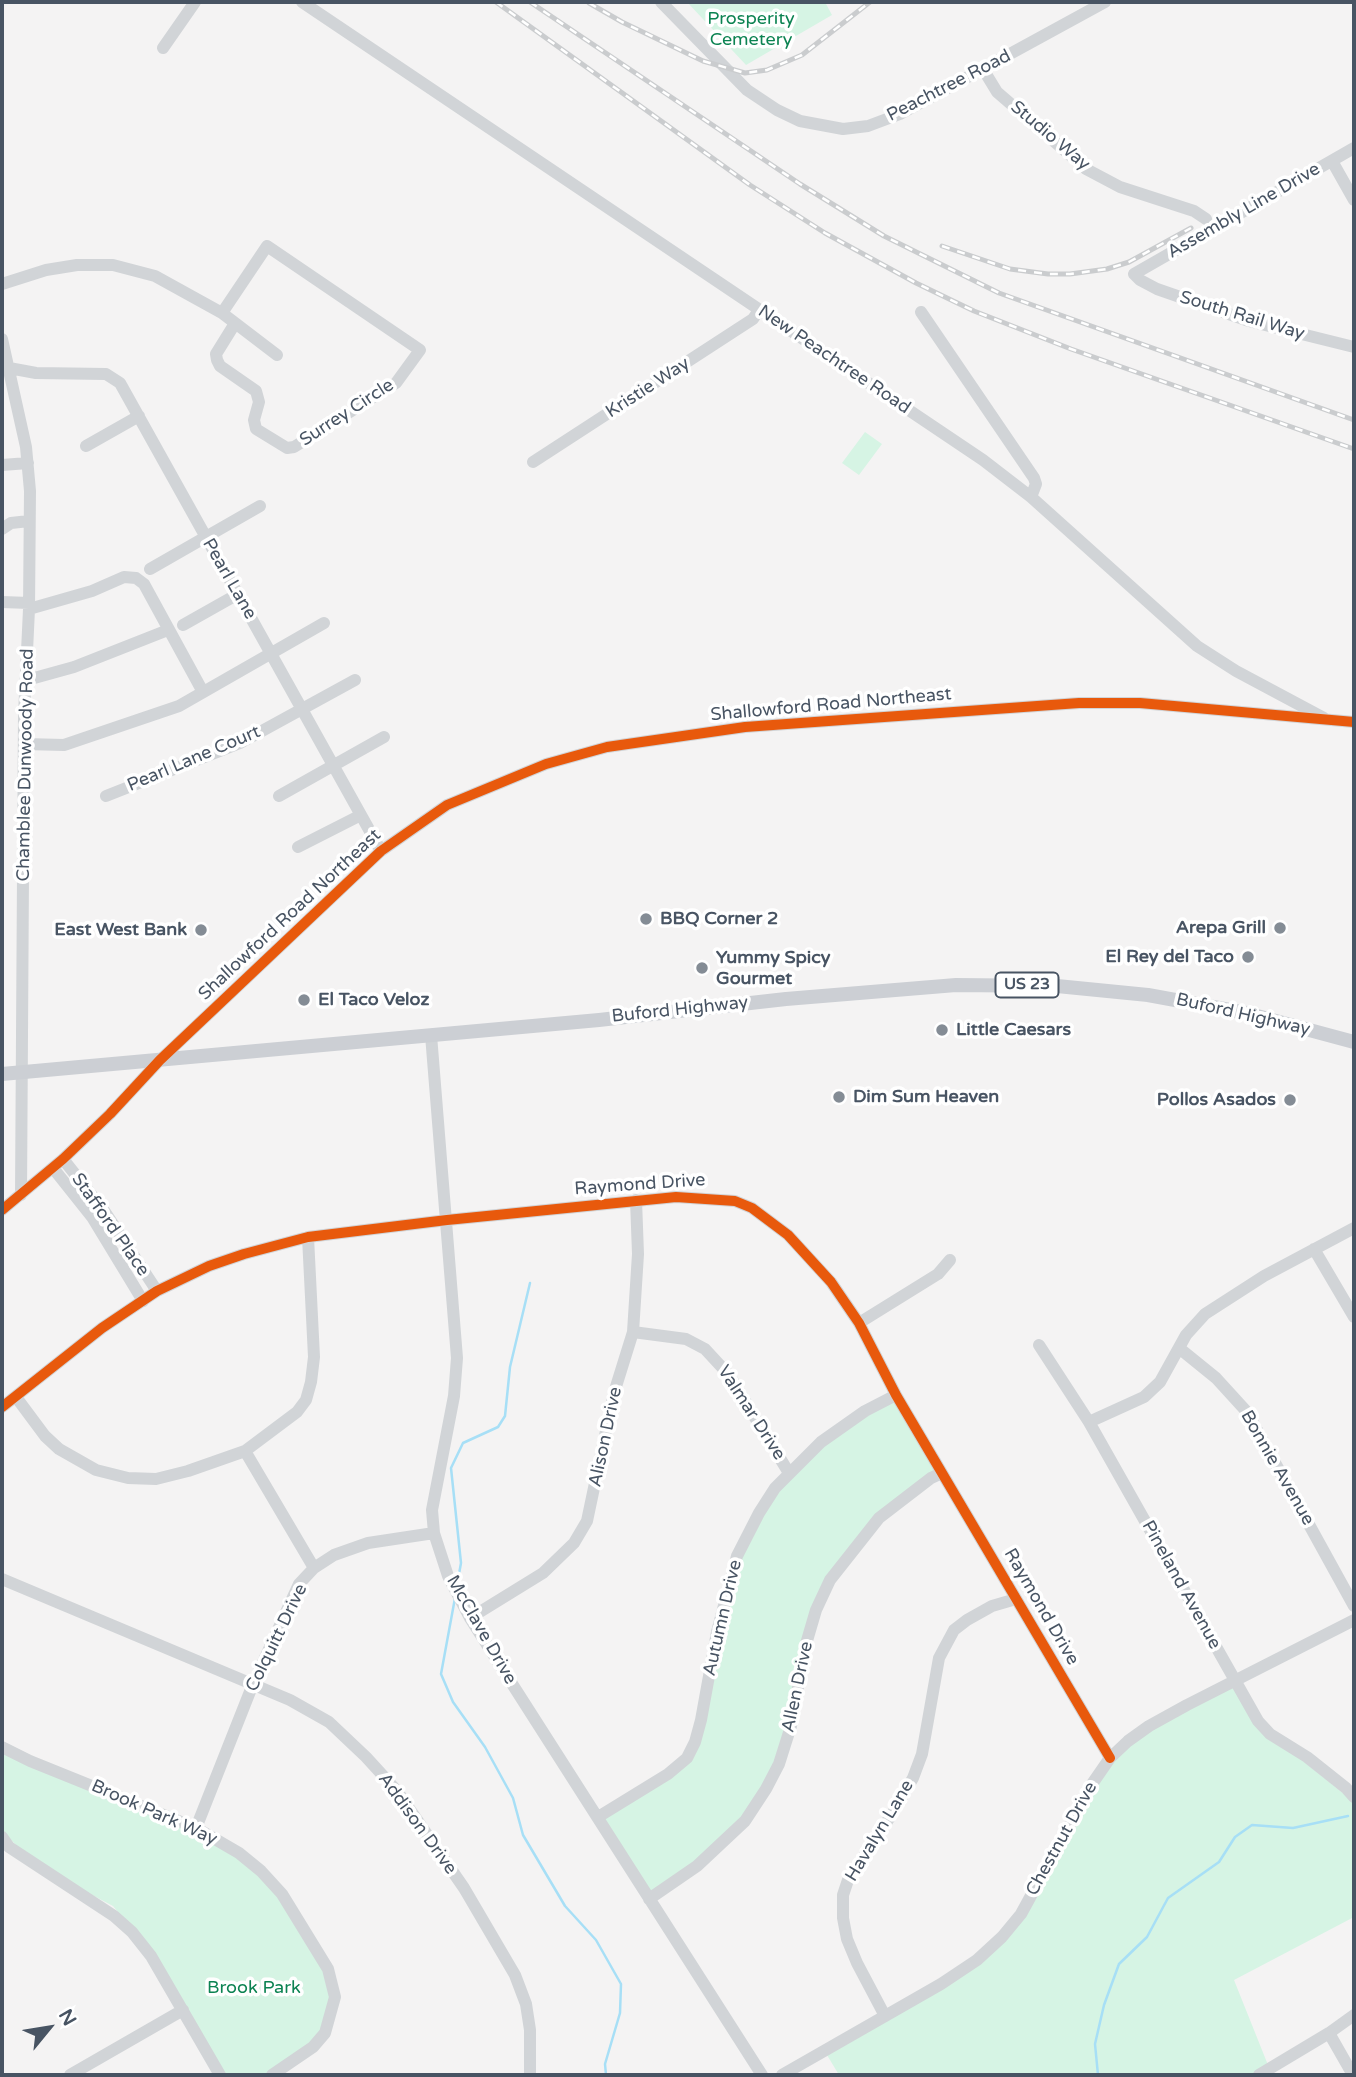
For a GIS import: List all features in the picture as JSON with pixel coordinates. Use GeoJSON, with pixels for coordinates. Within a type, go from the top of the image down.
{"type":"FeatureCollection","features":[{"type":"Feature","properties":{"kind":"main road","name":"Buford Highway"},"geometry":{"type":"LineString","coordinates":[[2,1074],[599,1020],[702,1007],[945,985],[1014,984],[1108,990],[1246,1013],[1354,1042]]}},
{"type":"Feature","properties":{"kind":"street"},"geometry":{"type":"LineString","coordinates":[[163,48],[195,2]]}},
{"type":"Feature","properties":{"kind":"street","name":"New Peachtree Road"},"geometry":{"type":"LineString","coordinates":[[302,2],[972,453],[1031,497],[1197,646],[1236,671],[1327,720],[1354,722]]}},
{"type":"Feature","properties":{"kind":"street","name":"Peachtree Road"},"geometry":{"type":"LineString","coordinates":[[661,2],[747,90],[777,110],[800,121],[843,129],[868,126],[900,114],[1105,2]]}},
{"type":"Feature","properties":{"kind":"street","name":"Studio Way"},"geometry":{"type":"LineString","coordinates":[[983,69],[998,92],[1086,169],[1119,187],[1194,211],[1206,219]]}},
{"type":"Feature","properties":{"kind":"street","name":"Assembly Line Drive"},"geometry":{"type":"LineString","coordinates":[[1135,274],[1354,148]]}},
{"type":"Feature","properties":{"kind":"street"},"geometry":{"type":"LineString","coordinates":[[1332,160],[1354,200]]}},
{"type":"Feature","properties":{"kind":"street","name":"Surrey Circle"},"geometry":{"type":"LineString","coordinates":[[222,313],[267,246],[420,350],[396,383],[294,447],[287,448],[257,429],[254,421],[259,402],[256,391],[220,366],[217,360],[216,354],[234,324]]}},
{"type":"Feature","properties":{"kind":"street"},"geometry":{"type":"LineString","coordinates":[[2,284],[46,270],[76,265],[113,265],[155,276],[222,313],[277,355]]}},
{"type":"Feature","properties":{"kind":"street","name":"South Rail Way"},"geometry":{"type":"LineString","coordinates":[[1135,274],[1140,280],[1157,289],[1249,321],[1354,347]]}},
{"type":"Feature","properties":{"kind":"street","name":"Kristie Way"},"geometry":{"type":"LineString","coordinates":[[533,462],[753,319],[759,310]]}},
{"type":"Feature","properties":{"kind":"street"},"geometry":{"type":"LineString","coordinates":[[921,312],[1034,478],[1036,484],[1031,497]]}},
{"type":"Feature","properties":{"kind":"street","name":"Chamblee Dunwoody Road"},"geometry":{"type":"LineString","coordinates":[[2,339],[28,463],[29,606],[24,744],[21,1195]]}},
{"type":"Feature","properties":{"kind":"street","name":"Pearl Lane"},"geometry":{"type":"LineString","coordinates":[[9,368],[36,373],[106,374],[120,383],[381,851]]}},
{"type":"Feature","properties":{"kind":"street"},"geometry":{"type":"LineString","coordinates":[[15,392],[36,373]]}},
{"type":"Feature","properties":{"kind":"street"},"geometry":{"type":"LineString","coordinates":[[86,446],[139,416]]}},
{"type":"Feature","properties":{"kind":"street"},"geometry":{"type":"LineString","coordinates":[[2,465],[28,463]]}},
{"type":"Feature","properties":{"kind":"street"},"geometry":{"type":"LineString","coordinates":[[150,569],[260,506]]}},
{"type":"Feature","properties":{"kind":"street"},"geometry":{"type":"LineString","coordinates":[[2,529],[11,523],[29,521]]}},
{"type":"Feature","properties":{"kind":"street"},"geometry":{"type":"LineString","coordinates":[[2,602],[29,606],[92,591],[124,577],[136,578],[144,584],[203,692]]}},
{"type":"Feature","properties":{"kind":"street"},"geometry":{"type":"LineString","coordinates":[[183,625],[237,593]]}},
{"type":"Feature","properties":{"kind":"street"},"geometry":{"type":"LineString","coordinates":[[24,744],[64,745],[179,706],[324,623]]}},
{"type":"Feature","properties":{"kind":"street"},"geometry":{"type":"LineString","coordinates":[[27,680],[74,667],[168,630]]}},
{"type":"Feature","properties":{"kind":"street","name":"Pearl Lane Court"},"geometry":{"type":"LineString","coordinates":[[106,796],[240,743],[355,680]]}},
{"type":"Feature","properties":{"kind":"street","name":"Shallowford Road Northeast"},"geometry":{"type":"LineString","coordinates":[[2,1210],[110,1114],[160,1060],[381,851],[447,805],[546,764],[607,747],[745,727],[1095,702],[1140,703],[1327,720]]}},
{"type":"Feature","properties":{"kind":"street"},"geometry":{"type":"LineString","coordinates":[[279,796],[384,737]]}},
{"type":"Feature","properties":{"kind":"street"},"geometry":{"type":"LineString","coordinates":[[299,847],[361,815]]}},
{"type":"Feature","properties":{"kind":"street","name":"McClave Drive"},"geometry":{"type":"LineString","coordinates":[[431,1034],[457,1358],[454,1396],[432,1510],[434,1533],[452,1585],[470,1618],[762,2075]]}},
{"type":"Feature","properties":{"kind":"street","name":"Stafford Place"},"geometry":{"type":"LineString","coordinates":[[58,1163],[105,1212],[157,1292]]}},
{"type":"Feature","properties":{"kind":"street","name":"Stafford Place"},"geometry":{"type":"LineString","coordinates":[[58,1163],[143,1301]]}},
{"type":"Feature","properties":{"kind":"street","name":"Raymond Drive"},"geometry":{"type":"LineString","coordinates":[[2,1407],[102,1328],[157,1292],[209,1266],[244,1254],[308,1237],[447,1220],[676,1197],[735,1201],[752,1208],[788,1235],[814,1260],[859,1323],[895,1395],[1110,1758]]}},
{"type":"Feature","properties":{"kind":"street","name":"Alison Drive"},"geometry":{"type":"LineString","coordinates":[[470,1618],[543,1573],[574,1543],[587,1521],[614,1393],[633,1332],[638,1254],[636,1200]]}},
{"type":"Feature","properties":{"kind":"street"},"geometry":{"type":"LineString","coordinates":[[1090,1422],[1144,1397],[1160,1382],[1186,1335],[1205,1314],[1264,1276],[1354,1228]]}},
{"type":"Feature","properties":{"kind":"street"},"geometry":{"type":"LineString","coordinates":[[16,1397],[59,1449],[96,1469],[128,1478],[156,1479],[245,1451],[297,1412],[306,1399],[314,1357],[308,1237]]}},
{"type":"Feature","properties":{"kind":"street"},"geometry":{"type":"LineString","coordinates":[[1314,1249],[1354,1317]]}},
{"type":"Feature","properties":{"kind":"street"},"geometry":{"type":"LineString","coordinates":[[859,1323],[939,1274],[950,1260]]}},
{"type":"Feature","properties":{"kind":"street","name":"Valmar Drive"},"geometry":{"type":"LineString","coordinates":[[633,1332],[686,1339],[705,1349],[729,1375],[789,1473]]}},
{"type":"Feature","properties":{"kind":"street","name":"Pineland Avenue"},"geometry":{"type":"LineString","coordinates":[[1039,1345],[1090,1422],[1258,1721],[1270,1734],[1307,1757],[1354,1797]]}},
{"type":"Feature","properties":{"kind":"street","name":"Bonnie Avenue"},"geometry":{"type":"LineString","coordinates":[[1179,1348],[1216,1378],[1247,1412],[1354,1606]]}},
{"type":"Feature","properties":{"kind":"street","name":"Autumn Drive"},"geometry":{"type":"LineString","coordinates":[[597,1817],[668,1774],[687,1758],[701,1720],[717,1632],[737,1556],[775,1488],[821,1442],[864,1411],[895,1395]]}},
{"type":"Feature","properties":{"kind":"street"},"geometry":{"type":"LineString","coordinates":[[245,1451],[314,1568]]}},
{"type":"Feature","properties":{"kind":"street","name":"Allen Drive"},"geometry":{"type":"LineString","coordinates":[[649,1899],[696,1867],[745,1821],[779,1765],[791,1726],[806,1644],[816,1610],[830,1580],[879,1518],[931,1478],[942,1473]]}},
{"type":"Feature","properties":{"kind":"street","name":"Colquitt Drive"},"geometry":{"type":"LineString","coordinates":[[196,1828],[253,1684],[299,1584],[314,1568],[334,1555],[368,1543],[434,1533]]}},
{"type":"Feature","properties":{"kind":"street","name":"Addison Drive"},"geometry":{"type":"LineString","coordinates":[[2,1579],[290,1700],[329,1722],[397,1791],[464,1888],[515,1975],[528,2017],[530,2075]]}},
{"type":"Feature","properties":{"kind":"street","name":"Havalyn Lane"},"geometry":{"type":"LineString","coordinates":[[885,2015],[857,1964],[847,1939],[843,1895],[848,1880],[913,1779],[922,1754],[939,1658],[954,1630],[992,1606],[1016,1598]]}},
{"type":"Feature","properties":{"kind":"street","name":"Chestnut Drive"},"geometry":{"type":"LineString","coordinates":[[782,2075],[941,1984],[978,1959],[1002,1937],[1021,1914],[1092,1784],[1110,1758],[1149,1726],[1354,1620]]}},
{"type":"Feature","properties":{"kind":"street","name":"Brook Park Way"},"geometry":{"type":"LineString","coordinates":[[2,1747],[196,1828],[239,1853],[261,1871],[282,1894],[328,1969],[335,1997],[325,2033],[313,2048],[272,2075]]}},
{"type":"Feature","properties":{"kind":"street"},"geometry":{"type":"LineString","coordinates":[[2,1837],[9,1847],[114,1916],[132,1932],[151,1956],[220,2075]]}},
{"type":"Feature","properties":{"kind":"street"},"geometry":{"type":"LineString","coordinates":[[70,2075],[183,2010]]}},
{"type":"Feature","properties":{"kind":"street"},"geometry":{"type":"LineString","coordinates":[[1259,2075],[1329,2034],[1354,2015]]}},
{"type":"Feature","properties":{"kind":"street"},"geometry":{"type":"LineString","coordinates":[[1329,2034],[1353,2075]]}},
{"type":"Feature","properties":{"kind":"green space","name":"Prosperity Cemetery"},"geometry":{"type":"Polygon","coordinates":[[[687,2],[825,2],[832,15],[746,65],[687,2]]]}},
{"type":"Feature","properties":{"kind":"green space"},"geometry":{"type":"Polygon","coordinates":[[[865,432],[882,444],[859,475],[842,463],[865,432]]]}},
{"type":"Feature","properties":{"kind":"green space"},"geometry":{"type":"Polygon","coordinates":[[[895,1395],[941,1472],[878,1518],[835,1571],[805,1641],[794,1719],[749,1815],[649,1901],[599,1819],[673,1770],[695,1744],[748,1530],[794,1465],[895,1395]]]}},
{"type":"Feature","properties":{"kind":"green space"},"geometry":{"type":"Polygon","coordinates":[[[1234,1677],[1265,1730],[1354,1802],[1354,1917],[1234,1980],[1272,2075],[839,2075],[827,2055],[1005,1936],[1105,1758],[1234,1677]]]}},
{"type":"Feature","properties":{"kind":"green space","name":"Brook Park"},"geometry":{"type":"Polygon","coordinates":[[[2,1747],[244,1856],[282,1894],[332,1979],[329,2021],[301,2056],[270,2075],[219,2075],[161,1964],[113,1906],[62,1879],[19,1848],[2,1831],[2,1747]]]}},
{"type":"Feature","properties":{"kind":"waterway"},"geometry":{"type":"LineString","coordinates":[[457,1585],[461,1563],[451,1468],[463,1443],[498,1427],[505,1416],[510,1367],[530,1283]]}},
{"type":"Feature","properties":{"kind":"waterway"},"geometry":{"type":"LineString","coordinates":[[455,1598],[441,1674],[453,1702],[485,1747],[513,1798],[523,1835],[565,1906],[596,1940],[621,1984],[620,2013],[605,2064],[606,2075]]}},
{"type":"Feature","properties":{"kind":"waterway"},"geometry":{"type":"LineString","coordinates":[[1098,2075],[1095,2044],[1104,2005],[1119,1964],[1147,1937],[1168,1898],[1219,1862],[1235,1837],[1252,1825],[1293,1828],[1348,1816]]}},
{"type":"Feature","properties":{"kind":"railway"},"geometry":{"type":"LineString","coordinates":[[496,2],[750,185],[825,233],[916,283],[974,311],[1071,349],[1354,449]]}},
{"type":"Feature","properties":{"kind":"railway"},"geometry":{"type":"LineString","coordinates":[[530,2],[800,184],[884,236],[999,293],[1354,420]]}},
{"type":"Feature","properties":{"kind":"railway"},"geometry":{"type":"LineString","coordinates":[[589,3],[703,61],[745,73],[767,70],[802,55],[870,2]]}},
{"type":"Feature","properties":{"kind":"railway"},"geometry":{"type":"LineString","coordinates":[[942,246],[1010,269],[1070,274],[1107,269],[1129,262],[1191,228]]}},
{"type":"Feature","properties":{"kind":"cycle path"},"geometry":{"type":"LineString","coordinates":[[2,1210],[63,1159],[160,1060],[381,851],[447,805],[546,764],[607,747],[745,727],[1079,703],[1140,703],[1354,722]]}},
{"type":"Feature","properties":{"kind":"cycle path"},"geometry":{"type":"LineString","coordinates":[[2,1407],[102,1328],[157,1291],[209,1266],[244,1254],[308,1237],[447,1220],[676,1197],[735,1201],[752,1208],[788,1235],[831,1282],[859,1323],[896,1395],[1110,1758]]}},
{"type":"Feature","properties":{"kind":"place","name":"BBQ Corner 2"},"geometry":{"type":"Point","coordinates":[646,919]}},
{"type":"Feature","properties":{"kind":"place","name":"Arepa Grill"},"geometry":{"type":"Point","coordinates":[1280,928]}},
{"type":"Feature","properties":{"kind":"place","name":"East West Bank"},"geometry":{"type":"Point","coordinates":[201,930]}},
{"type":"Feature","properties":{"kind":"place","name":"El Rey del Taco"},"geometry":{"type":"Point","coordinates":[1248,957]}},
{"type":"Feature","properties":{"kind":"place","name":"Yummy Spicy Gourmet"},"geometry":{"type":"Point","coordinates":[702,968]}},
{"type":"Feature","properties":{"kind":"place","name":"El Taco Veloz"},"geometry":{"type":"Point","coordinates":[304,1000]}},
{"type":"Feature","properties":{"kind":"place","name":"Little Caesars"},"geometry":{"type":"Point","coordinates":[942,1030]}},
{"type":"Feature","properties":{"kind":"place","name":"Dim Sum Heaven"},"geometry":{"type":"Point","coordinates":[839,1097]}},
{"type":"Feature","properties":{"kind":"place","name":"Pollos Asados"},"geometry":{"type":"Point","coordinates":[1290,1100]}}]}
